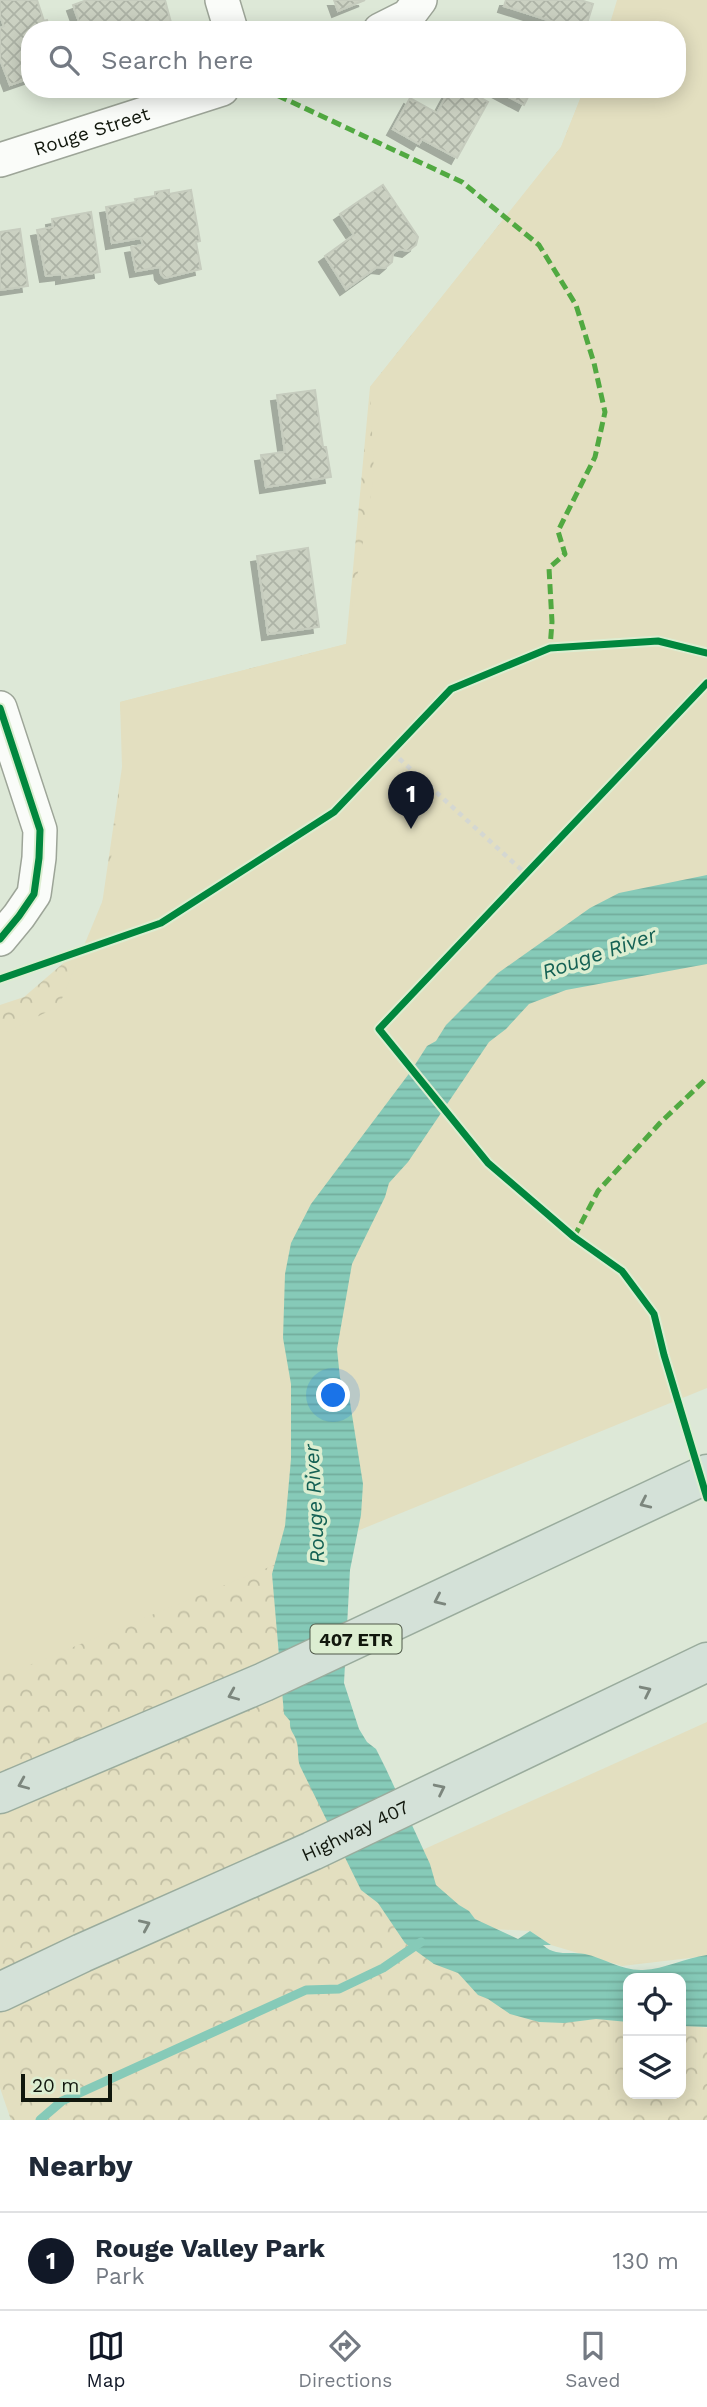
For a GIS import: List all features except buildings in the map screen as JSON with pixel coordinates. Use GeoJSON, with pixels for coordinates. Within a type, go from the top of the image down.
{"type":"FeatureCollection","features":[{"type":"Feature","properties":{"kind":"highway","name":"407 ETR"},"geometry":{"type":"LineString","coordinates":[[0,1794],[277,1676],[707,1474]]}},
{"type":"Feature","properties":{"kind":"highway","name":"Highway 407"},"geometry":{"type":"LineString","coordinates":[[0,1992],[312,1851],[707,1662]]}},
{"type":"Feature","properties":{"kind":"highway"},"geometry":{"type":"LineString","coordinates":[[0,2006],[82,1953]]}},
{"type":"Feature","properties":{"kind":"street"},"geometry":{"type":"LineString","coordinates":[[222,0],[228,21]]}},
{"type":"Feature","properties":{"kind":"street"},"geometry":{"type":"LineString","coordinates":[[398,21],[408,16],[420,0]]}},
{"type":"Feature","properties":{"kind":"street","name":"Rouge Street"},"geometry":{"type":"LineString","coordinates":[[0,160],[194,98]]}},
{"type":"Feature","properties":{"kind":"street"},"geometry":{"type":"LineString","coordinates":[[0,708],[40,830],[34,894],[0,939]]}},
{"type":"Feature","properties":{"kind":"path"},"geometry":{"type":"LineString","coordinates":[[391,752],[526,874]]}},
{"type":"Feature","properties":{"kind":"green space"},"geometry":{"type":"Polygon","coordinates":[[[617,0],[707,0],[686,75],[686,21],[611,21],[617,0]]]}},
{"type":"Feature","properties":{"kind":"green space"},"geometry":{"type":"Polygon","coordinates":[[[621,0],[707,0],[707,1388],[0,1677],[0,1035],[59,1006],[107,890],[124,757],[120,702],[346,644],[374,475],[370,387],[561,147],[580,98],[686,98],[686,21],[613,21],[621,0]]]}},
{"type":"Feature","properties":{"kind":"green space"},"geometry":{"type":"Polygon","coordinates":[[[580,98],[679,98],[274,1539],[278,1650],[327,1750],[360,1855],[623,2009],[623,2099],[686,2099],[686,2024],[707,2028],[707,2120],[11,2120],[0,2088],[0,1005],[24,997],[75,953],[94,959],[122,767],[120,702],[346,644],[370,387],[561,147],[580,98]]]}},
{"type":"Feature","properties":{"kind":"green space"},"geometry":{"type":"Polygon","coordinates":[[[707,1722],[707,1956],[622,1966],[551,1945],[530,1931],[493,1929],[479,1923],[468,1911],[426,1885],[409,1856],[707,1722]]]}},
{"type":"Feature","properties":{"kind":"water","name":"Rouge River"},"geometry":{"type":"Polygon","coordinates":[[[707,875],[707,964],[566,990],[529,1004],[506,1029],[489,1042],[408,1162],[389,1183],[385,1197],[352,1264],[337,1349],[340,1378],[349,1396],[363,1484],[361,1515],[350,1570],[344,1683],[359,1729],[367,1742],[376,1749],[386,1769],[430,1864],[436,1885],[475,1919],[518,1939],[530,1931],[551,1945],[543,1945],[553,1951],[585,1954],[635,1970],[659,1968],[707,1955],[707,2027],[686,2026],[686,1973],[623,1973],[623,2022],[596,2019],[564,2023],[539,2022],[510,2014],[478,1995],[458,1973],[434,1964],[405,1943],[378,1903],[361,1890],[300,1766],[298,1746],[290,1728],[290,1721],[284,1714],[272,1574],[285,1526],[291,1459],[291,1384],[283,1338],[285,1274],[291,1243],[311,1204],[427,1046],[436,1041],[446,1025],[498,973],[590,908],[619,893],[707,875]]]}},
{"type":"Feature","properties":{"kind":"waterway"},"geometry":{"type":"LineString","coordinates":[[40,2120],[62,2101],[306,1990],[339,1989],[383,1968],[421,1942]]}},
{"type":"Feature","properties":{"kind":"marked path"},"geometry":{"type":"LineString","coordinates":[[283,98],[462,182],[539,245],[576,305],[594,363],[605,412],[595,457],[558,531],[565,554],[549,568],[552,622],[550,648]]}},
{"type":"Feature","properties":{"kind":"marked path"},"geometry":{"type":"LineString","coordinates":[[574,1237],[598,1191],[660,1123],[707,1078]]}},
{"type":"Feature","properties":{"kind":"cycle path"},"geometry":{"type":"LineString","coordinates":[[0,979],[161,923],[334,812],[451,689],[550,648],[658,641],[707,653]]}},
{"type":"Feature","properties":{"kind":"cycle path"},"geometry":{"type":"LineString","coordinates":[[707,683],[379,1029],[488,1163],[574,1237],[622,1271],[654,1314],[707,1498]]}},
{"type":"Feature","properties":{"kind":"cycle path"},"geometry":{"type":"LineString","coordinates":[[0,708],[40,830],[34,894],[0,939]]}},
{"type":"Feature","properties":{"kind":"place","name":"Rouge Valley Park"},"geometry":{"type":"Point","coordinates":[411,829]}}]}
